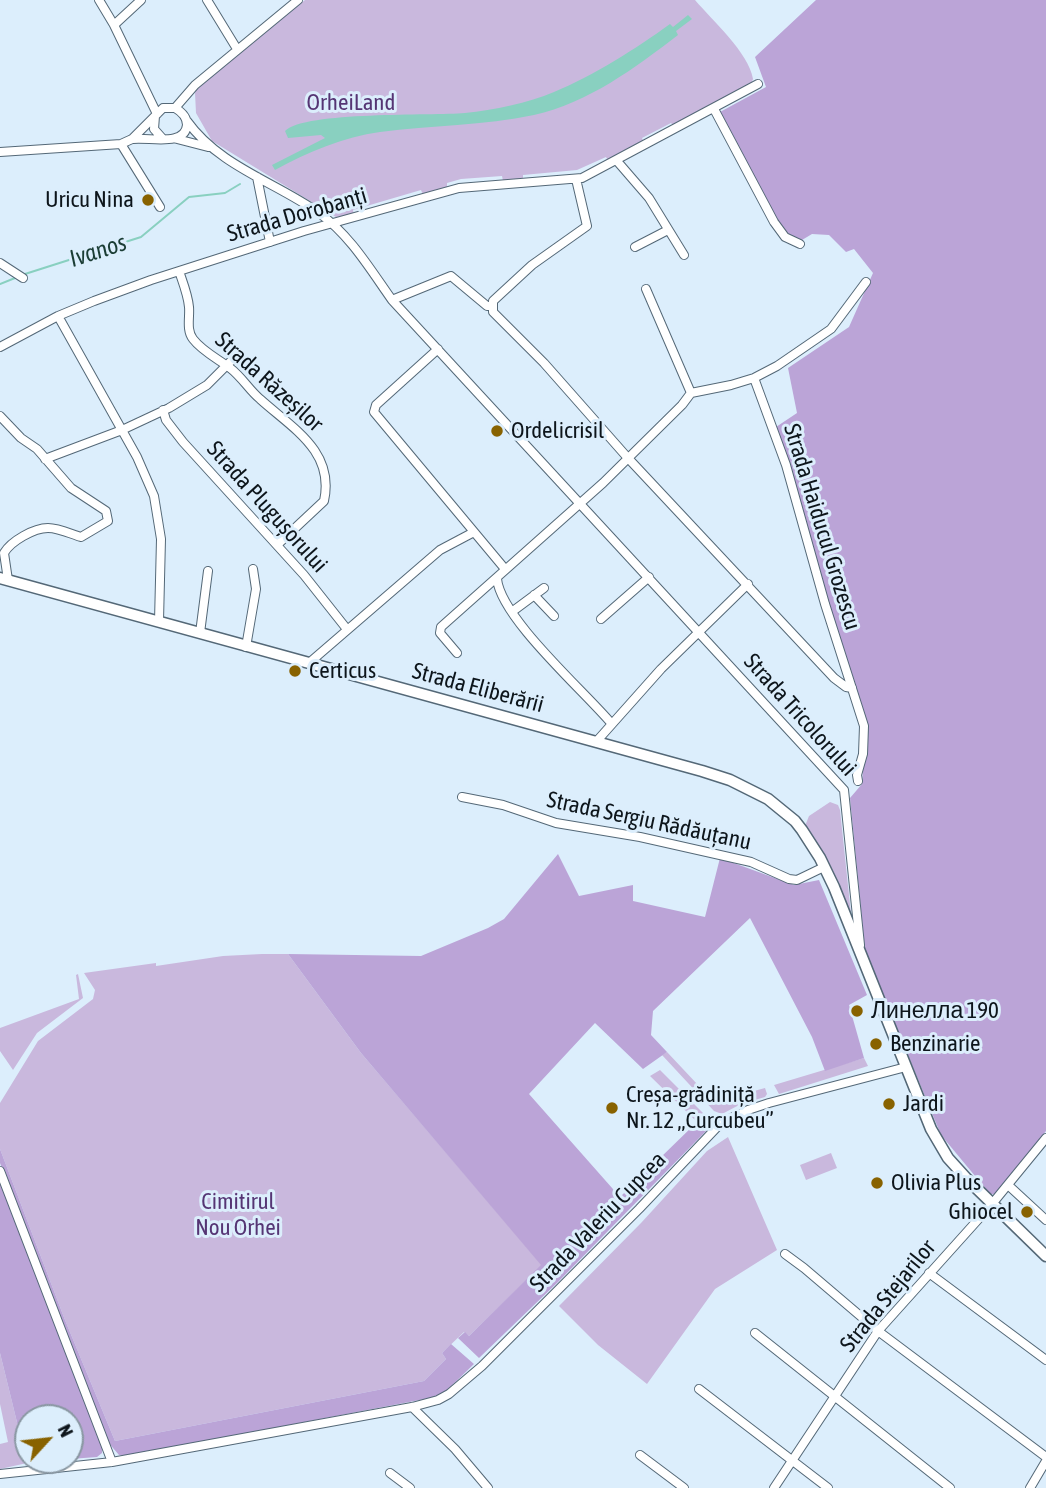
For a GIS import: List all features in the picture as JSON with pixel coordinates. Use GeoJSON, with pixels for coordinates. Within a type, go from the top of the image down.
{"type":"FeatureCollection","features":[{"type":"Feature","properties":{"kind":"street"},"geometry":{"type":"LineString","coordinates":[[99,0],[114,25],[156,115],[154,129],[162,138]]}},
{"type":"Feature","properties":{"kind":"street"},"geometry":{"type":"LineString","coordinates":[[114,25],[141,0]]}},
{"type":"Feature","properties":{"kind":"street"},"geometry":{"type":"LineString","coordinates":[[207,0],[237,49]]}},
{"type":"Feature","properties":{"kind":"street"},"geometry":{"type":"LineString","coordinates":[[176,108],[195,85],[287,3],[298,0]]}},
{"type":"Feature","properties":{"kind":"street","name":"Strada Dorobanți"},"geometry":{"type":"LineString","coordinates":[[0,348],[58,316],[179,271],[333,223],[459,188],[576,179],[617,161],[758,84]]}},
{"type":"Feature","properties":{"kind":"street"},"geometry":{"type":"LineString","coordinates":[[0,152],[121,144],[132,139],[163,108],[176,108],[185,115],[185,132],[177,139],[132,139]]}},
{"type":"Feature","properties":{"kind":"street"},"geometry":{"type":"LineString","coordinates":[[714,109],[774,222],[785,237],[800,244]]}},
{"type":"Feature","properties":{"kind":"street","name":"Strada Tricolorului"},"geometry":{"type":"LineString","coordinates":[[187,121],[211,148],[333,223],[392,300],[844,790],[860,950]]}},
{"type":"Feature","properties":{"kind":"street","name":"Strada Tricolorului"},"geometry":{"type":"LineString","coordinates":[[177,139],[211,148]]}},
{"type":"Feature","properties":{"kind":"street"},"geometry":{"type":"LineString","coordinates":[[121,144],[160,207]]}},
{"type":"Feature","properties":{"kind":"street"},"geometry":{"type":"LineString","coordinates":[[617,161],[649,198],[684,255]]}},
{"type":"Feature","properties":{"kind":"street"},"geometry":{"type":"LineString","coordinates":[[257,177],[270,242]]}},
{"type":"Feature","properties":{"kind":"street"},"geometry":{"type":"LineString","coordinates":[[576,179],[587,226],[496,296],[493,312],[562,382],[627,457],[834,678],[852,688]]}},
{"type":"Feature","properties":{"kind":"street"},"geometry":{"type":"LineString","coordinates":[[635,247],[668,230]]}},
{"type":"Feature","properties":{"kind":"street"},"geometry":{"type":"LineString","coordinates":[[0,263],[23,278]]}},
{"type":"Feature","properties":{"kind":"street","name":"Strada Răzeșilor"},"geometry":{"type":"LineString","coordinates":[[179,271],[189,308],[190,335],[219,362],[228,366],[257,397],[306,440],[323,463],[326,474],[324,501],[276,545]]}},
{"type":"Feature","properties":{"kind":"street"},"geometry":{"type":"LineString","coordinates":[[392,300],[451,276],[487,306],[492,306]]}},
{"type":"Feature","properties":{"kind":"street"},"geometry":{"type":"LineString","coordinates":[[457,653],[439,630],[580,503],[682,405],[691,393],[731,386],[777,366],[825,333],[866,282]]}},
{"type":"Feature","properties":{"kind":"street"},"geometry":{"type":"LineString","coordinates":[[646,289],[691,393]]}},
{"type":"Feature","properties":{"kind":"street"},"geometry":{"type":"LineString","coordinates":[[58,316],[149,483],[159,517],[161,539],[159,621]]}},
{"type":"Feature","properties":{"kind":"street"},"geometry":{"type":"LineString","coordinates":[[438,349],[376,405],[374,410],[505,569]]}},
{"type":"Feature","properties":{"kind":"street"},"geometry":{"type":"LineString","coordinates":[[45,459],[122,430],[163,410],[208,385],[232,361],[238,359]]}},
{"type":"Feature","properties":{"kind":"street","name":"Strada Haiducul Grozescu"},"geometry":{"type":"LineString","coordinates":[[754,378],[786,465],[864,733],[863,754],[856,775],[858,781]]}},
{"type":"Feature","properties":{"kind":"street","name":"Strada Plugușorului"},"geometry":{"type":"LineString","coordinates":[[163,410],[166,420],[183,442],[304,575],[346,628]]}},
{"type":"Feature","properties":{"kind":"street"},"geometry":{"type":"LineString","coordinates":[[0,416],[6,425],[37,449],[71,488],[106,511],[108,521],[81,537],[48,528],[24,536],[11,544],[4,553],[4,579]]}},
{"type":"Feature","properties":{"kind":"street"},"geometry":{"type":"LineString","coordinates":[[309,663],[346,628],[440,550],[474,532]]}},
{"type":"Feature","properties":{"kind":"street"},"geometry":{"type":"LineString","coordinates":[[246,646],[256,589],[253,569]]}},
{"type":"Feature","properties":{"kind":"street"},"geometry":{"type":"LineString","coordinates":[[200,633],[208,570]]}},
{"type":"Feature","properties":{"kind":"street"},"geometry":{"type":"LineString","coordinates":[[601,618],[649,577]]}},
{"type":"Feature","properties":{"kind":"street","name":"Strada Eliberării"},"geometry":{"type":"LineString","coordinates":[[4,579],[712,774],[761,795],[795,821],[813,845],[860,950],[931,1129],[948,1158],[1046,1256]]}},
{"type":"Feature","properties":{"kind":"street"},"geometry":{"type":"LineString","coordinates":[[498,579],[502,597],[547,656],[611,723]]}},
{"type":"Feature","properties":{"kind":"street"},"geometry":{"type":"LineString","coordinates":[[596,742],[661,670],[748,584]]}},
{"type":"Feature","properties":{"kind":"street"},"geometry":{"type":"LineString","coordinates":[[513,611],[544,588]]}},
{"type":"Feature","properties":{"kind":"street"},"geometry":{"type":"LineString","coordinates":[[534,595],[554,616]]}},
{"type":"Feature","properties":{"kind":"street","name":"Strada Sergiu Rădăuțanu"},"geometry":{"type":"LineString","coordinates":[[462,797],[503,805],[556,823],[640,837],[751,862],[789,879],[797,880],[824,867]]}},
{"type":"Feature","properties":{"kind":"street","name":"Strada Valeriu Cupcea"},"geometry":{"type":"LineString","coordinates":[[0,1474],[112,1462],[412,1407],[449,1394],[482,1366],[721,1123],[769,1103],[906,1067]]}},
{"type":"Feature","properties":{"kind":"street","name":"Strada Stejarilor"},"geometry":{"type":"LineString","coordinates":[[774,1488],[878,1331],[992,1204],[1046,1138]]}},
{"type":"Feature","properties":{"kind":"street"},"geometry":{"type":"LineString","coordinates":[[0,1171],[112,1462]]}},
{"type":"Feature","properties":{"kind":"street"},"geometry":{"type":"LineString","coordinates":[[1008,1185],[1046,1220]]}},
{"type":"Feature","properties":{"kind":"street"},"geometry":{"type":"LineString","coordinates":[[785,1254],[878,1331],[1046,1459],[1030,1488]]}},
{"type":"Feature","properties":{"kind":"street"},"geometry":{"type":"LineString","coordinates":[[929,1273],[1046,1360]]}},
{"type":"Feature","properties":{"kind":"street"},"geometry":{"type":"LineString","coordinates":[[755,1333],[950,1488]]}},
{"type":"Feature","properties":{"kind":"street"},"geometry":{"type":"LineString","coordinates":[[699,1389],[828,1488]]}},
{"type":"Feature","properties":{"kind":"street"},"geometry":{"type":"LineString","coordinates":[[412,1407],[488,1488]]}},
{"type":"Feature","properties":{"kind":"street"},"geometry":{"type":"LineString","coordinates":[[640,1455],[684,1488]]}},
{"type":"Feature","properties":{"kind":"street"},"geometry":{"type":"LineString","coordinates":[[390,1473],[410,1488]]}},
{"type":"Feature","properties":{"kind":"green space","name":"OrheiLand"},"geometry":{"type":"Polygon","coordinates":[[[305,0],[695,0],[745,58],[753,79],[751,85],[642,138],[644,143],[608,161],[606,157],[577,170],[523,175],[523,180],[503,181],[502,176],[461,179],[423,195],[421,190],[353,210],[354,215],[336,217],[212,141],[196,113],[197,88],[305,0]]]}},
{"type":"Feature","properties":{"kind":"green space"},"geometry":{"type":"Polygon","coordinates":[[[830,802],[838,805],[840,810],[851,914],[805,826],[809,816],[830,802]]]}},
{"type":"Feature","properties":{"kind":"green space","name":"Cimitirul Nou Orhei"},"geometry":{"type":"Polygon","coordinates":[[[288,954],[361,1053],[542,1265],[469,1336],[464,1332],[442,1353],[446,1359],[424,1381],[115,1441],[65,1320],[0,1149],[0,1103],[38,1041],[93,999],[95,990],[84,973],[156,963],[156,966],[223,956],[288,954]]]}},
{"type":"Feature","properties":{"kind":"green space"},"geometry":{"type":"Polygon","coordinates":[[[78,974],[83,998],[37,1033],[13,1070],[0,1051],[0,1028],[79,999],[78,974]]]}},
{"type":"Feature","properties":{"kind":"green space"},"geometry":{"type":"Polygon","coordinates":[[[667,1052],[714,1102],[765,1088],[767,1094],[722,1114],[714,1111],[662,1055],[667,1052]]]}},
{"type":"Feature","properties":{"kind":"green space"},"geometry":{"type":"Polygon","coordinates":[[[864,1058],[868,1066],[779,1094],[774,1085],[864,1058]]]}},
{"type":"Feature","properties":{"kind":"green space"},"geometry":{"type":"Polygon","coordinates":[[[660,1070],[710,1120],[709,1128],[697,1122],[650,1076],[660,1070]]]}},
{"type":"Feature","properties":{"kind":"green space"},"geometry":{"type":"Polygon","coordinates":[[[728,1137],[777,1250],[715,1289],[647,1384],[598,1345],[559,1306],[707,1151],[728,1137]]]}},
{"type":"Feature","properties":{"kind":"green space"},"geometry":{"type":"Polygon","coordinates":[[[831,1153],[837,1168],[806,1180],[800,1165],[831,1153]]]}},
{"type":"Feature","properties":{"kind":"green space"},"geometry":{"type":"Polygon","coordinates":[[[0,1353],[14,1410],[14,1466],[0,1469],[0,1444],[8,1442],[0,1404],[0,1353]]]}},
{"type":"Feature","properties":{"kind":"shaded area"},"geometry":{"type":"Polygon","coordinates":[[[816,0],[1046,0],[1046,1131],[996,1194],[990,1194],[941,1135],[865,951],[850,798],[862,784],[866,726],[776,427],[797,413],[788,368],[849,327],[873,273],[854,249],[846,252],[829,235],[812,234],[802,240],[785,231],[772,212],[720,112],[766,87],[755,57],[816,0]]]}},
{"type":"Feature","properties":{"kind":"shaded area"},"geometry":{"type":"Polygon","coordinates":[[[688,15],[692,19],[676,31],[678,35],[645,60],[592,93],[554,109],[496,121],[366,134],[326,146],[275,170],[272,165],[325,138],[321,135],[288,138],[285,131],[297,125],[342,117],[465,113],[522,103],[584,78],[670,24],[673,27],[688,15]]]}},
{"type":"Feature","properties":{"kind":"shaded area"},"geometry":{"type":"Polygon","coordinates":[[[558,854],[579,896],[633,885],[633,901],[705,917],[720,858],[794,885],[819,880],[867,995],[849,1005],[864,1058],[825,1071],[812,1037],[750,918],[653,1011],[651,1035],[667,1052],[643,1069],[595,1023],[529,1094],[620,1197],[697,1122],[709,1128],[558,1282],[479,1358],[458,1338],[465,1332],[469,1336],[541,1265],[361,1053],[288,954],[421,956],[504,919],[558,854]]]}},
{"type":"Feature","properties":{"kind":"shaded area"},"geometry":{"type":"Polygon","coordinates":[[[0,1149],[65,1320],[115,1441],[424,1381],[446,1359],[442,1353],[451,1344],[474,1364],[444,1393],[430,1398],[127,1456],[119,1455],[107,1441],[0,1163],[0,1149]]]}},
{"type":"Feature","properties":{"kind":"shaded area"},"geometry":{"type":"Polygon","coordinates":[[[0,1180],[102,1445],[102,1453],[97,1457],[84,1458],[84,1404],[14,1404],[14,1410],[0,1353],[0,1180]]]}},
{"type":"Feature","properties":{"kind":"waterway","name":"Ivanos"},"geometry":{"type":"LineString","coordinates":[[25,274],[141,237],[189,197],[225,193],[240,184]]}},
{"type":"Feature","properties":{"kind":"waterway","name":"Ivanos"},"geometry":{"type":"LineString","coordinates":[[0,284],[15,278]]}},
{"type":"Feature","properties":{"kind":"place","name":"Uricu Nina"},"geometry":{"type":"Point","coordinates":[148,200]}},
{"type":"Feature","properties":{"kind":"place","name":"Ordelicrisil"},"geometry":{"type":"Point","coordinates":[497,431]}},
{"type":"Feature","properties":{"kind":"place","name":"Certicus"},"geometry":{"type":"Point","coordinates":[295,671]}},
{"type":"Feature","properties":{"kind":"place","name":"Линелла 190"},"geometry":{"type":"Point","coordinates":[857,1011]}},
{"type":"Feature","properties":{"kind":"place","name":"Benzinarie"},"geometry":{"type":"Point","coordinates":[876,1044]}},
{"type":"Feature","properties":{"kind":"place","name":"Jardi"},"geometry":{"type":"Point","coordinates":[889,1104]}},
{"type":"Feature","properties":{"kind":"place","name":"Creșa-grădiniță Nr. 12 „Curcubeu”"},"geometry":{"type":"Point","coordinates":[612,1108]}},
{"type":"Feature","properties":{"kind":"place","name":"Olivia Plus"},"geometry":{"type":"Point","coordinates":[877,1183]}},
{"type":"Feature","properties":{"kind":"place","name":"Ghiocel"},"geometry":{"type":"Point","coordinates":[1027,1212]}}]}
